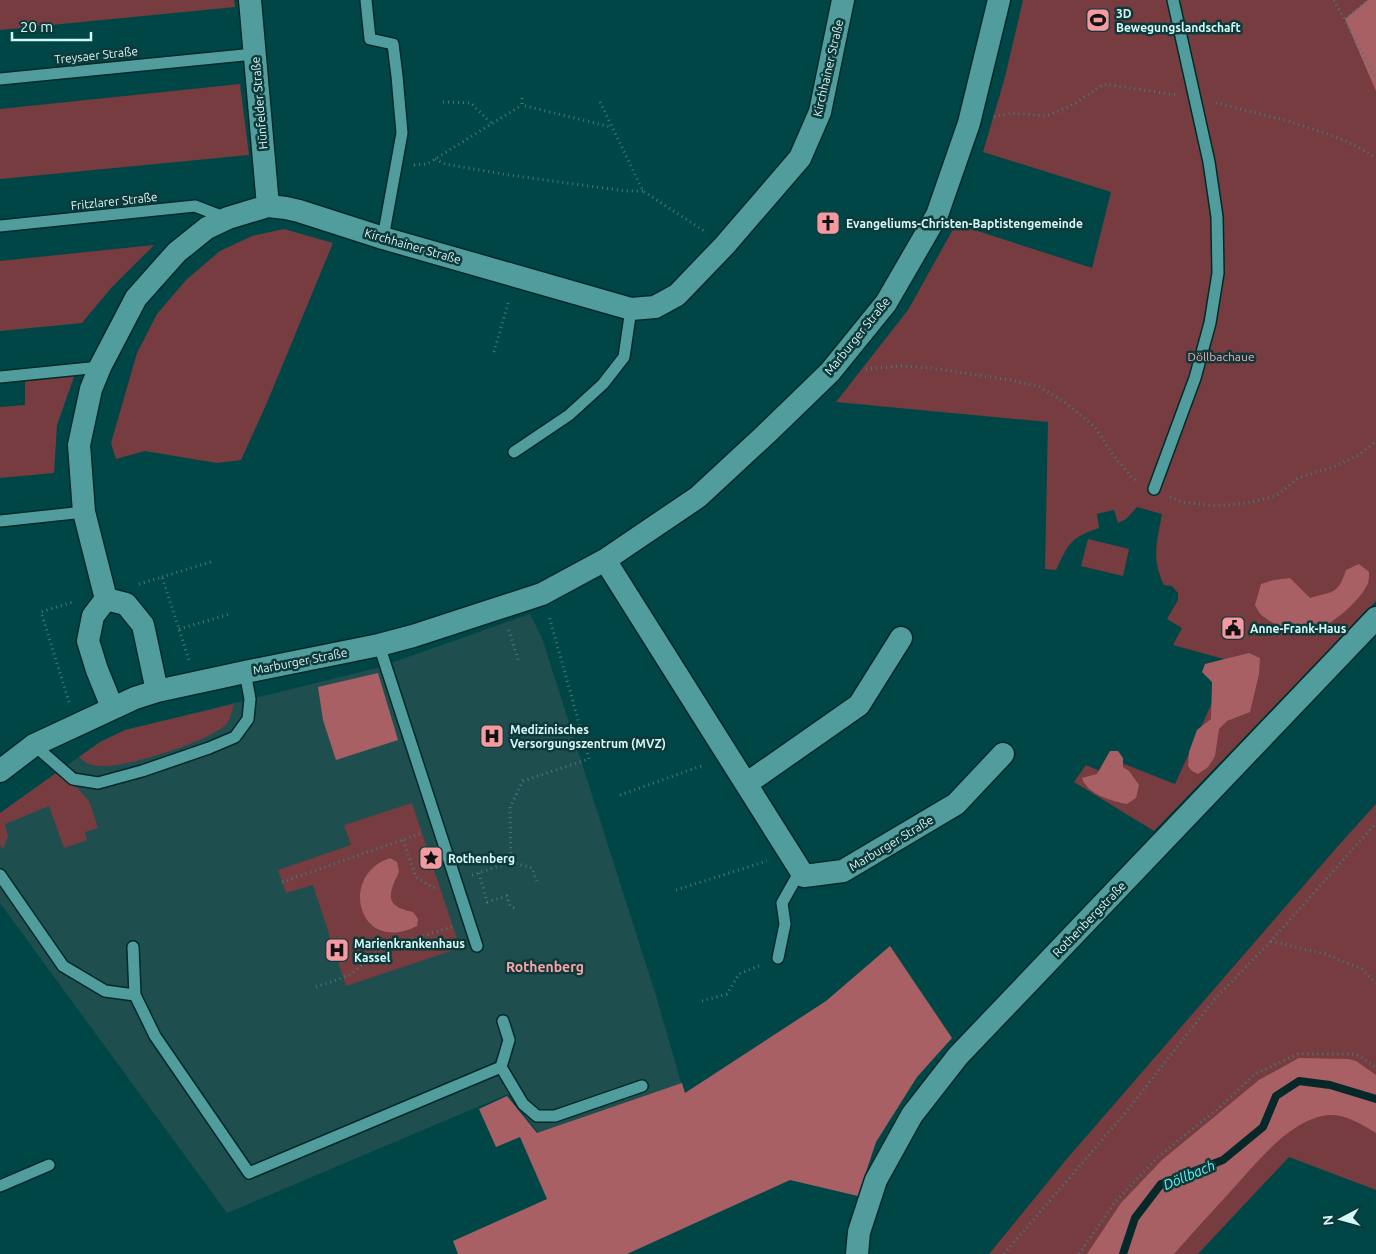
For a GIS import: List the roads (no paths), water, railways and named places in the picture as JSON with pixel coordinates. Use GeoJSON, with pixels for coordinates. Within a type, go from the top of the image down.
{"type":"FeatureCollection","features":[{"type":"Feature","properties":{"kind":"street","name":"Hünfelder Straße"},"geometry":{"type":"LineString","coordinates":[[250,0],[268,206]]}},
{"type":"Feature","properties":{"kind":"street","name":"Kirchhainer Straße"},"geometry":{"type":"LineString","coordinates":[[105,596],[84,512],[79,445],[91,389],[100,367],[136,298],[177,252],[207,228],[228,218],[268,206],[299,211],[383,238],[631,309],[655,307],[677,295],[725,245],[800,158],[820,112],[843,0]]}},
{"type":"Feature","properties":{"kind":"street","name":"Marburger Straße"},"geometry":{"type":"LineString","coordinates":[[0,771],[34,745],[112,708],[157,690],[379,645],[503,608],[542,594],[605,560],[698,497],[830,372],[886,303],[936,215],[969,123],[999,0]]}},
{"type":"Feature","properties":{"kind":"street"},"geometry":{"type":"LineString","coordinates":[[605,560],[800,871]]}},
{"type":"Feature","properties":{"kind":"street"},"geometry":{"type":"LineString","coordinates":[[112,708],[88,641],[93,616],[105,596],[126,604],[142,625],[157,690]]}},
{"type":"Feature","properties":{"kind":"street","name":"Rothenbergstraße"},"geometry":{"type":"LineString","coordinates":[[857,1254],[859,1232],[876,1180],[912,1115],[958,1056],[1376,618]]}},
{"type":"Feature","properties":{"kind":"street"},"geometry":{"type":"LineString","coordinates":[[746,784],[859,705],[902,638]]}},
{"type":"Feature","properties":{"kind":"street","name":"Marburger Straße"},"geometry":{"type":"LineString","coordinates":[[800,871],[804,876],[843,871],[956,804],[1003,754]]}},
{"type":"Feature","properties":{"kind":"lane"},"geometry":{"type":"LineString","coordinates":[[366,0],[370,39],[393,44],[398,76],[402,133],[383,238]]}},
{"type":"Feature","properties":{"kind":"lane"},"geometry":{"type":"LineString","coordinates":[[1154,489],[1195,378],[1210,323],[1218,273],[1217,217],[1209,162],[1173,0]]}},
{"type":"Feature","properties":{"kind":"lane","name":"Treysaer Straße"},"geometry":{"type":"LineString","coordinates":[[0,78],[254,54]]}},
{"type":"Feature","properties":{"kind":"lane","name":"Fritzlarer Straße"},"geometry":{"type":"LineString","coordinates":[[0,226],[195,206],[228,218]]}},
{"type":"Feature","properties":{"kind":"lane"},"geometry":{"type":"LineString","coordinates":[[514,452],[569,414],[603,384],[624,358],[631,309]]}},
{"type":"Feature","properties":{"kind":"lane"},"geometry":{"type":"LineString","coordinates":[[0,377],[100,367]]}},
{"type":"Feature","properties":{"kind":"lane"},"geometry":{"type":"LineString","coordinates":[[0,522],[84,512]]}},
{"type":"Feature","properties":{"kind":"lane"},"geometry":{"type":"LineString","coordinates":[[379,645],[477,946]]}},
{"type":"Feature","properties":{"kind":"lane"},"geometry":{"type":"LineString","coordinates":[[34,745],[73,779],[98,783],[142,771],[210,748],[235,737],[248,719],[250,699],[245,672]]}},
{"type":"Feature","properties":{"kind":"lane"},"geometry":{"type":"LineString","coordinates":[[778,958],[785,924],[782,903],[800,871]]}},
{"type":"Feature","properties":{"kind":"lane"},"geometry":{"type":"LineString","coordinates":[[0,875],[63,966],[105,991],[135,996]]}},
{"type":"Feature","properties":{"kind":"lane"},"geometry":{"type":"LineString","coordinates":[[133,947],[135,996],[155,1036],[249,1174],[501,1067]]}},
{"type":"Feature","properties":{"kind":"lane"},"geometry":{"type":"LineString","coordinates":[[503,1021],[509,1040],[501,1067],[523,1104],[537,1116],[555,1116],[642,1086]]}},
{"type":"Feature","properties":{"kind":"lane"},"geometry":{"type":"LineString","coordinates":[[0,1186],[49,1165]]}},
{"type":"Feature","properties":{"kind":"waterway","name":"Döllbach"},"geometry":{"type":"LineString","coordinates":[[1123,1254],[1135,1218],[1161,1184],[1223,1160],[1263,1127],[1276,1096],[1299,1081],[1330,1085],[1376,1099]]}},
{"type":"Feature","properties":{"kind":"place","name":"3D Bewegungslandschaft"},"geometry":{"type":"Point","coordinates":[1098,20]}},
{"type":"Feature","properties":{"kind":"place","name":"Evangeliums-Christen-Baptistengemeinde"},"geometry":{"type":"Point","coordinates":[828,223]}},
{"type":"Feature","properties":{"kind":"place","name":"Anne-Frank-Haus"},"geometry":{"type":"Point","coordinates":[1233,628]}},
{"type":"Feature","properties":{"kind":"place","name":"Medizinisches Versorgungszentrum (MVZ)"},"geometry":{"type":"Point","coordinates":[492,736]}},
{"type":"Feature","properties":{"kind":"place","name":"Rothenberg"},"geometry":{"type":"Point","coordinates":[431,858]}},
{"type":"Feature","properties":{"kind":"place","name":"Marienkrankenhaus Kassel"},"geometry":{"type":"Point","coordinates":[337,950]}},
{"type":"Feature","properties":{"kind":"district","name":"Rothenberg"},"geometry":{"type":"Point","coordinates":[545,967]}},
{"type":"Feature","properties":{"kind":"park label","name":"Döllbachaue"},"geometry":{"type":"Point","coordinates":[1221,356]}}]}
